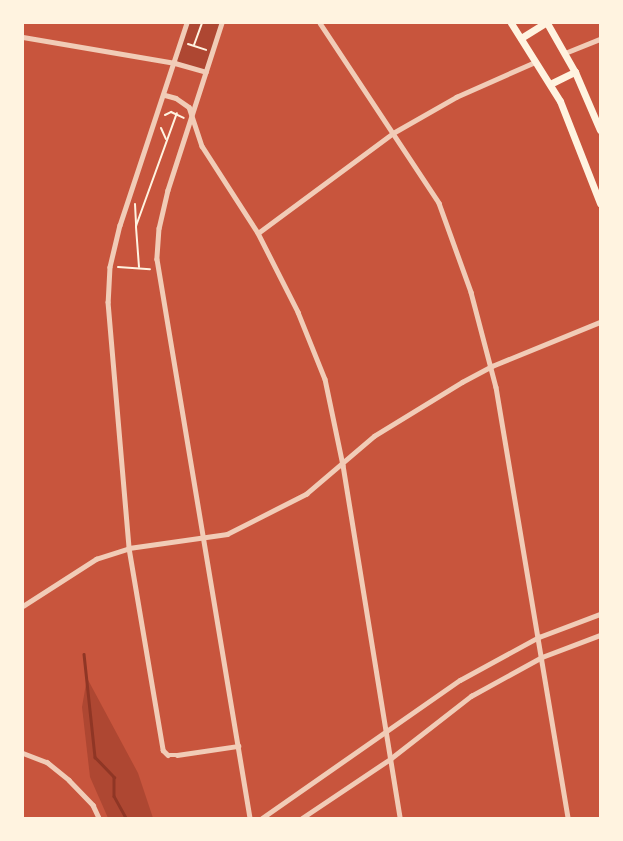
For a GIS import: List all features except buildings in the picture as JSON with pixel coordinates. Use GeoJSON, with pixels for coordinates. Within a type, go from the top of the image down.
{"type":"FeatureCollection","features":[{"type":"Feature","properties":{"kind":"main road"},"geometry":{"type":"LineString","coordinates":[[511,23],[560,101],[600,203]]}},
{"type":"Feature","properties":{"kind":"main road"},"geometry":{"type":"LineString","coordinates":[[521,38],[546,23],[575,72],[600,130]]}},
{"type":"Feature","properties":{"kind":"main road"},"geometry":{"type":"LineString","coordinates":[[550,84],[575,72]]}},
{"type":"Feature","properties":{"kind":"street"},"geometry":{"type":"LineString","coordinates":[[187,23],[110,267],[108,302],[129,548],[163,750],[168,755],[177,755],[237,746]]}},
{"type":"Feature","properties":{"kind":"street"},"geometry":{"type":"LineString","coordinates":[[222,23],[159,228],[158,269],[250,818]]}},
{"type":"Feature","properties":{"kind":"street"},"geometry":{"type":"LineString","coordinates":[[320,23],[439,203],[471,292],[492,366],[568,818]]}},
{"type":"Feature","properties":{"kind":"street"},"geometry":{"type":"LineString","coordinates":[[23,37],[174,62],[206,72]]}},
{"type":"Feature","properties":{"kind":"street"},"geometry":{"type":"LineString","coordinates":[[565,53],[600,39]]}},
{"type":"Feature","properties":{"kind":"street"},"geometry":{"type":"LineString","coordinates":[[258,233],[393,133],[456,97],[536,62]]}},
{"type":"Feature","properties":{"kind":"street"},"geometry":{"type":"LineString","coordinates":[[164,94],[183,102],[202,146],[258,233],[298,312],[325,379],[342,465],[400,818]]}},
{"type":"Feature","properties":{"kind":"street"},"geometry":{"type":"LineString","coordinates":[[23,606],[96,559],[129,548],[227,534],[306,494],[374,436],[492,366],[600,322]]}},
{"type":"Feature","properties":{"kind":"street"},"geometry":{"type":"LineString","coordinates":[[262,818],[460,680],[539,638],[600,614]]}},
{"type":"Feature","properties":{"kind":"street"},"geometry":{"type":"LineString","coordinates":[[302,818],[390,759],[471,696],[542,657],[600,635]]}},
{"type":"Feature","properties":{"kind":"street"},"geometry":{"type":"LineString","coordinates":[[23,753],[47,762],[69,780],[93,805],[99,818]]}},
{"type":"Feature","properties":{"kind":"path"},"geometry":{"type":"LineString","coordinates":[[194,46],[202,23]]}},
{"type":"Feature","properties":{"kind":"path"},"geometry":{"type":"LineString","coordinates":[[181,41],[212,52]]}},
{"type":"Feature","properties":{"kind":"path"},"geometry":{"type":"LineString","coordinates":[[163,118],[171,112],[185,119],[183,132],[186,139]]}},
{"type":"Feature","properties":{"kind":"path"},"geometry":{"type":"LineString","coordinates":[[136,226],[177,113]]}},
{"type":"Feature","properties":{"kind":"path"},"geometry":{"type":"LineString","coordinates":[[153,127],[160,126],[166,140]]}},
{"type":"Feature","properties":{"kind":"path"},"geometry":{"type":"LineString","coordinates":[[132,191],[139,268]]}},
{"type":"Feature","properties":{"kind":"path"},"geometry":{"type":"LineString","coordinates":[[110,267],[158,269]]}},
{"type":"Feature","properties":{"kind":"shaded area"},"geometry":{"type":"Polygon","coordinates":[[[188,23],[223,23],[206,72],[175,63],[188,23]]]}},
{"type":"Feature","properties":{"kind":"shaded area"},"geometry":{"type":"Polygon","coordinates":[[[87,678],[138,773],[153,818],[108,818],[90,777],[82,707],[87,678]]]}},
{"type":"Feature","properties":{"kind":"waterway"},"geometry":{"type":"LineString","coordinates":[[84,654],[95,757],[114,777],[114,796],[126,818]]}}]}
